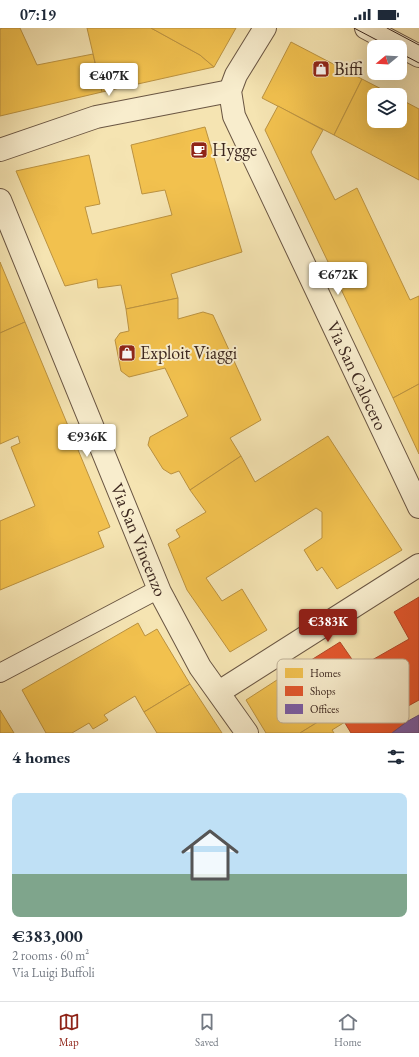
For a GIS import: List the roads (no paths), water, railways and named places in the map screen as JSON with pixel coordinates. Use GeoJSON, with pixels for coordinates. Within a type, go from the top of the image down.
{"type":"FeatureCollection","features":[{"type":"Feature","properties":{"kind":"street"},"geometry":{"type":"LineString","coordinates":[[0,150],[96,117],[230,91],[236,76],[265,28]]}},
{"type":"Feature","properties":{"kind":"street"},"geometry":{"type":"LineString","coordinates":[[366,28],[419,56]]}},
{"type":"Feature","properties":{"kind":"street","name":"Via San Calocero"},"geometry":{"type":"LineString","coordinates":[[230,91],[234,116],[419,507]]}},
{"type":"Feature","properties":{"kind":"street","name":"Via San Vincenzo"},"geometry":{"type":"LineString","coordinates":[[0,200],[159,589],[200,667],[247,733]]}},
{"type":"Feature","properties":{"kind":"street"},"geometry":{"type":"LineString","coordinates":[[219,692],[419,564]]}},
{"type":"Feature","properties":{"kind":"lane"},"geometry":{"type":"LineString","coordinates":[[0,673],[159,589]]}},
{"type":"Feature","properties":{"kind":"tram line"},"geometry":{"type":"LineString","coordinates":[[354,28],[377,40]]}},
{"type":"Feature","properties":{"kind":"tram line"},"geometry":{"type":"LineString","coordinates":[[387,28],[419,45]]}},
{"type":"Feature","properties":{"kind":"tram line"},"geometry":{"type":"LineString","coordinates":[[407,57],[419,63]]}},
{"type":"Feature","properties":{"kind":"place","name":"Biffi"},"geometry":{"type":"Point","coordinates":[321,69]}},
{"type":"Feature","properties":{"kind":"place","name":"Hygge"},"geometry":{"type":"Point","coordinates":[199,150]}},
{"type":"Feature","properties":{"kind":"place","name":"Exploit Viaggi"},"geometry":{"type":"Point","coordinates":[127,353]}}]}
